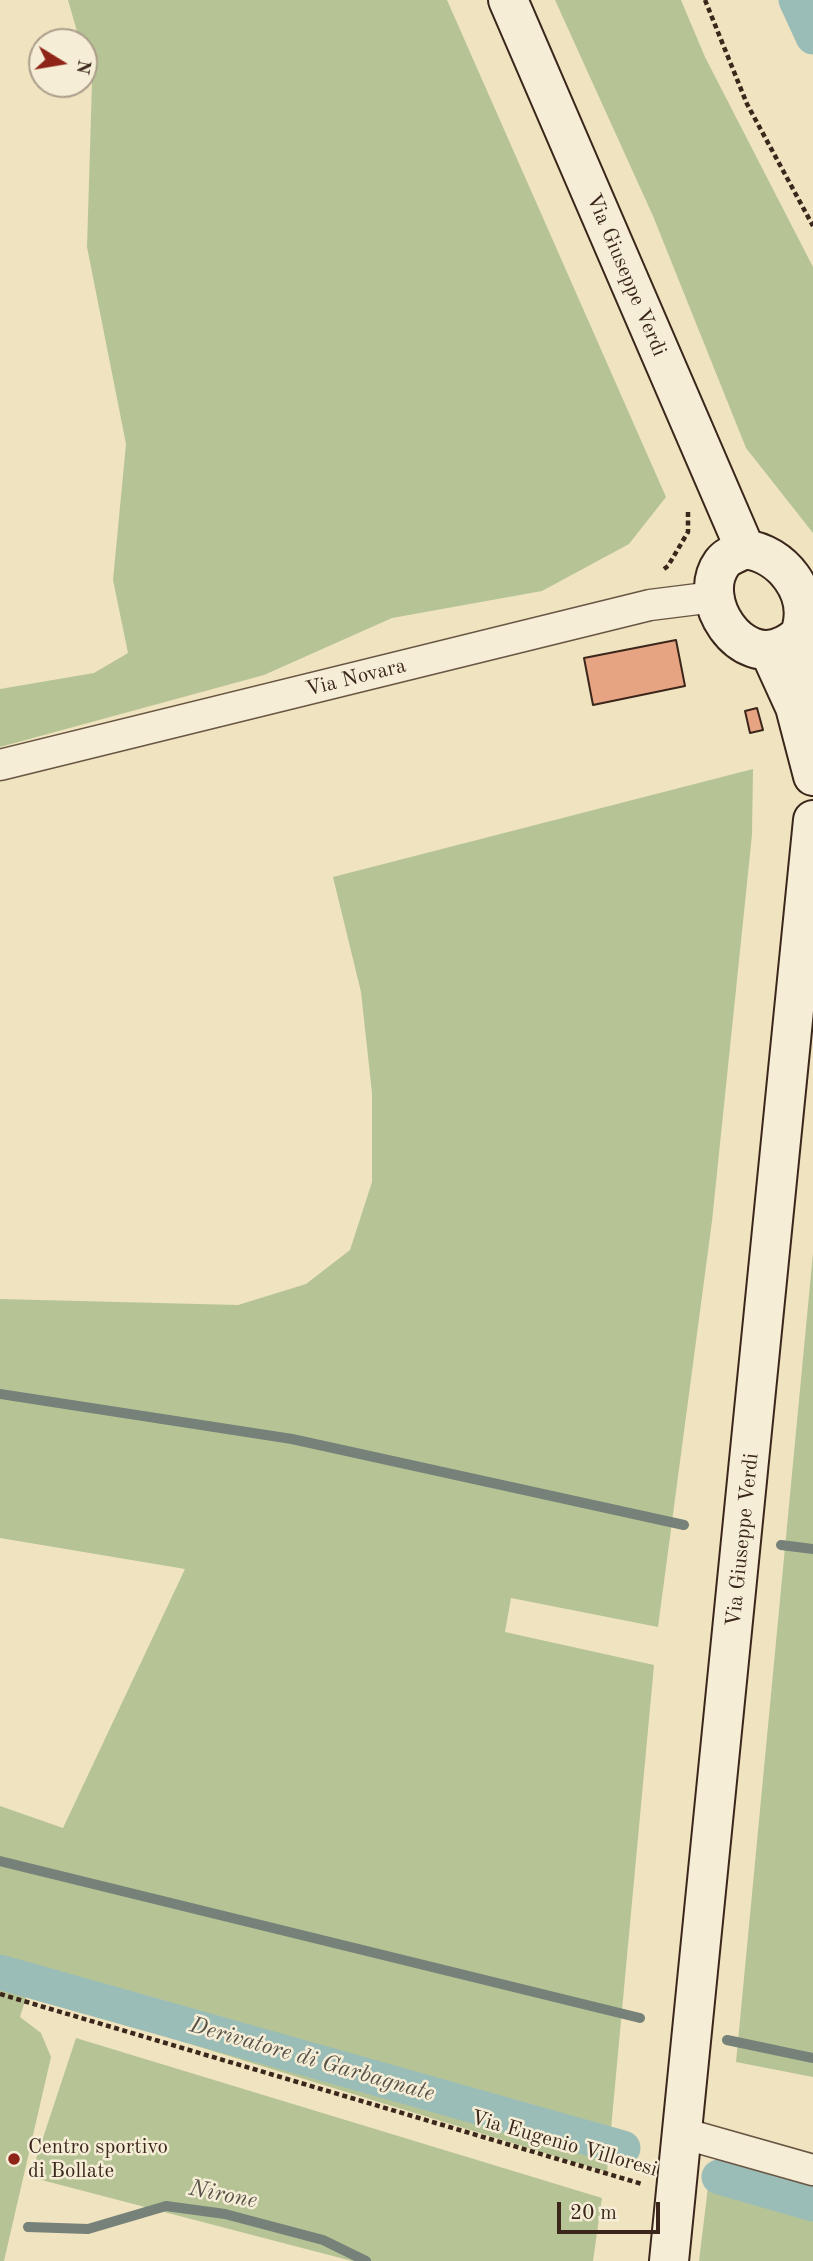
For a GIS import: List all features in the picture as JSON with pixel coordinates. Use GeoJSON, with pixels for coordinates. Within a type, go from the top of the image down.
{"type":"FeatureCollection","features":[{"type":"Feature","properties":{"kind":"street","name":"Via Giuseppe Verdi"},"geometry":{"type":"LineString","coordinates":[[508,0],[745,549]]}},
{"type":"Feature","properties":{"kind":"street"},"geometry":{"type":"LineString","coordinates":[[813,734],[808,652],[785,641],[748,646],[735,637],[720,617],[714,597],[715,582],[721,564],[745,549],[776,559],[789,573],[802,599],[785,641],[795,707],[813,776]]}},
{"type":"Feature","properties":{"kind":"street","name":"Via Novara"},"geometry":{"type":"LineString","coordinates":[[0,765],[650,606],[714,597]]}},
{"type":"Feature","properties":{"kind":"street","name":"Via Giuseppe Verdi"},"geometry":{"type":"LineString","coordinates":[[670,2261],[653,2191],[682,2133],[813,820]]}},
{"type":"Feature","properties":{"kind":"street"},"geometry":{"type":"LineString","coordinates":[[682,2133],[813,2170]]}},
{"type":"Feature","properties":{"kind":"path"},"geometry":{"type":"LineString","coordinates":[[705,0],[747,104],[813,226]]}},
{"type":"Feature","properties":{"kind":"path"},"geometry":{"type":"LineString","coordinates":[[650,606],[643,580],[668,566],[688,532],[688,509]]}},
{"type":"Feature","properties":{"kind":"path","name":"Via Eugenio Villoresi"},"geometry":{"type":"LineString","coordinates":[[0,1994],[653,2191]]}},
{"type":"Feature","properties":{"kind":"path"},"geometry":{"type":"LineString","coordinates":[[643,2172],[653,2191]]}},
{"type":"Feature","properties":{"kind":"green space"},"geometry":{"type":"Polygon","coordinates":[[[68,0],[447,0],[666,497],[629,544],[542,591],[392,618],[264,675],[0,747],[0,689],[94,673],[128,653],[113,580],[126,444],[87,247],[92,98],[98,98],[98,28],[76,28],[68,0]]]}},
{"type":"Feature","properties":{"kind":"green space"},"geometry":{"type":"Polygon","coordinates":[[[555,0],[681,0],[705,57],[813,267],[813,533],[746,448],[653,216],[555,0]]]}},
{"type":"Feature","properties":{"kind":"green space"},"geometry":{"type":"Polygon","coordinates":[[[753,769],[752,835],[712,1221],[658,1627],[511,1598],[505,1632],[654,1665],[607,2172],[27,1994],[20,2017],[41,2033],[51,2057],[4,2261],[0,2261],[0,1806],[63,1828],[185,1569],[0,1538],[0,1299],[238,1305],[306,1284],[350,1250],[372,1182],[372,1093],[361,992],[333,877],[753,769]]]}},
{"type":"Feature","properties":{"kind":"green space"},"geometry":{"type":"Polygon","coordinates":[[[813,1253],[813,2077],[736,2062],[813,1253]]]}},
{"type":"Feature","properties":{"kind":"green space"},"geometry":{"type":"Polygon","coordinates":[[[76,2038],[602,2198],[593,2261],[352,2261],[30,2177],[76,2038]]]}},
{"type":"Feature","properties":{"kind":"green space"},"geometry":{"type":"Polygon","coordinates":[[[711,2162],[813,2189],[813,2261],[699,2261],[711,2162]]]}},
{"type":"Feature","properties":{"kind":"building"},"geometry":{"type":"Polygon","coordinates":[[[676,640],[685,686],[593,705],[584,658],[676,640]]]}},
{"type":"Feature","properties":{"kind":"building"},"geometry":{"type":"Polygon","coordinates":[[[757,708],[763,730],[750,733],[745,711],[757,708]]]}},
{"type":"Feature","properties":{"kind":"waterway"},"geometry":{"type":"LineString","coordinates":[[796,0],[813,37]]}},
{"type":"Feature","properties":{"kind":"waterway"},"geometry":{"type":"LineString","coordinates":[[0,1394],[292,1439],[684,1525]]}},
{"type":"Feature","properties":{"kind":"waterway"},"geometry":{"type":"LineString","coordinates":[[781,1545],[813,1549]]}},
{"type":"Feature","properties":{"kind":"waterway"},"geometry":{"type":"LineString","coordinates":[[0,1861],[640,2018]]}},
{"type":"Feature","properties":{"kind":"waterway","name":"Derivatore di Garbagnate"},"geometry":{"type":"LineString","coordinates":[[0,1972],[623,2148]]}},
{"type":"Feature","properties":{"kind":"waterway"},"geometry":{"type":"LineString","coordinates":[[727,2040],[813,2058]]}},
{"type":"Feature","properties":{"kind":"waterway","name":"Derivatore di Garbagnate"},"geometry":{"type":"LineString","coordinates":[[719,2177],[813,2204]]}},
{"type":"Feature","properties":{"kind":"waterway","name":"Nirone"},"geometry":{"type":"LineString","coordinates":[[28,2227],[88,2229],[166,2206],[225,2214],[323,2240],[366,2261]]}},
{"type":"Feature","properties":{"kind":"place","name":"Centro sportivo di Bollate"},"geometry":{"type":"Point","coordinates":[14,2159]}}]}
